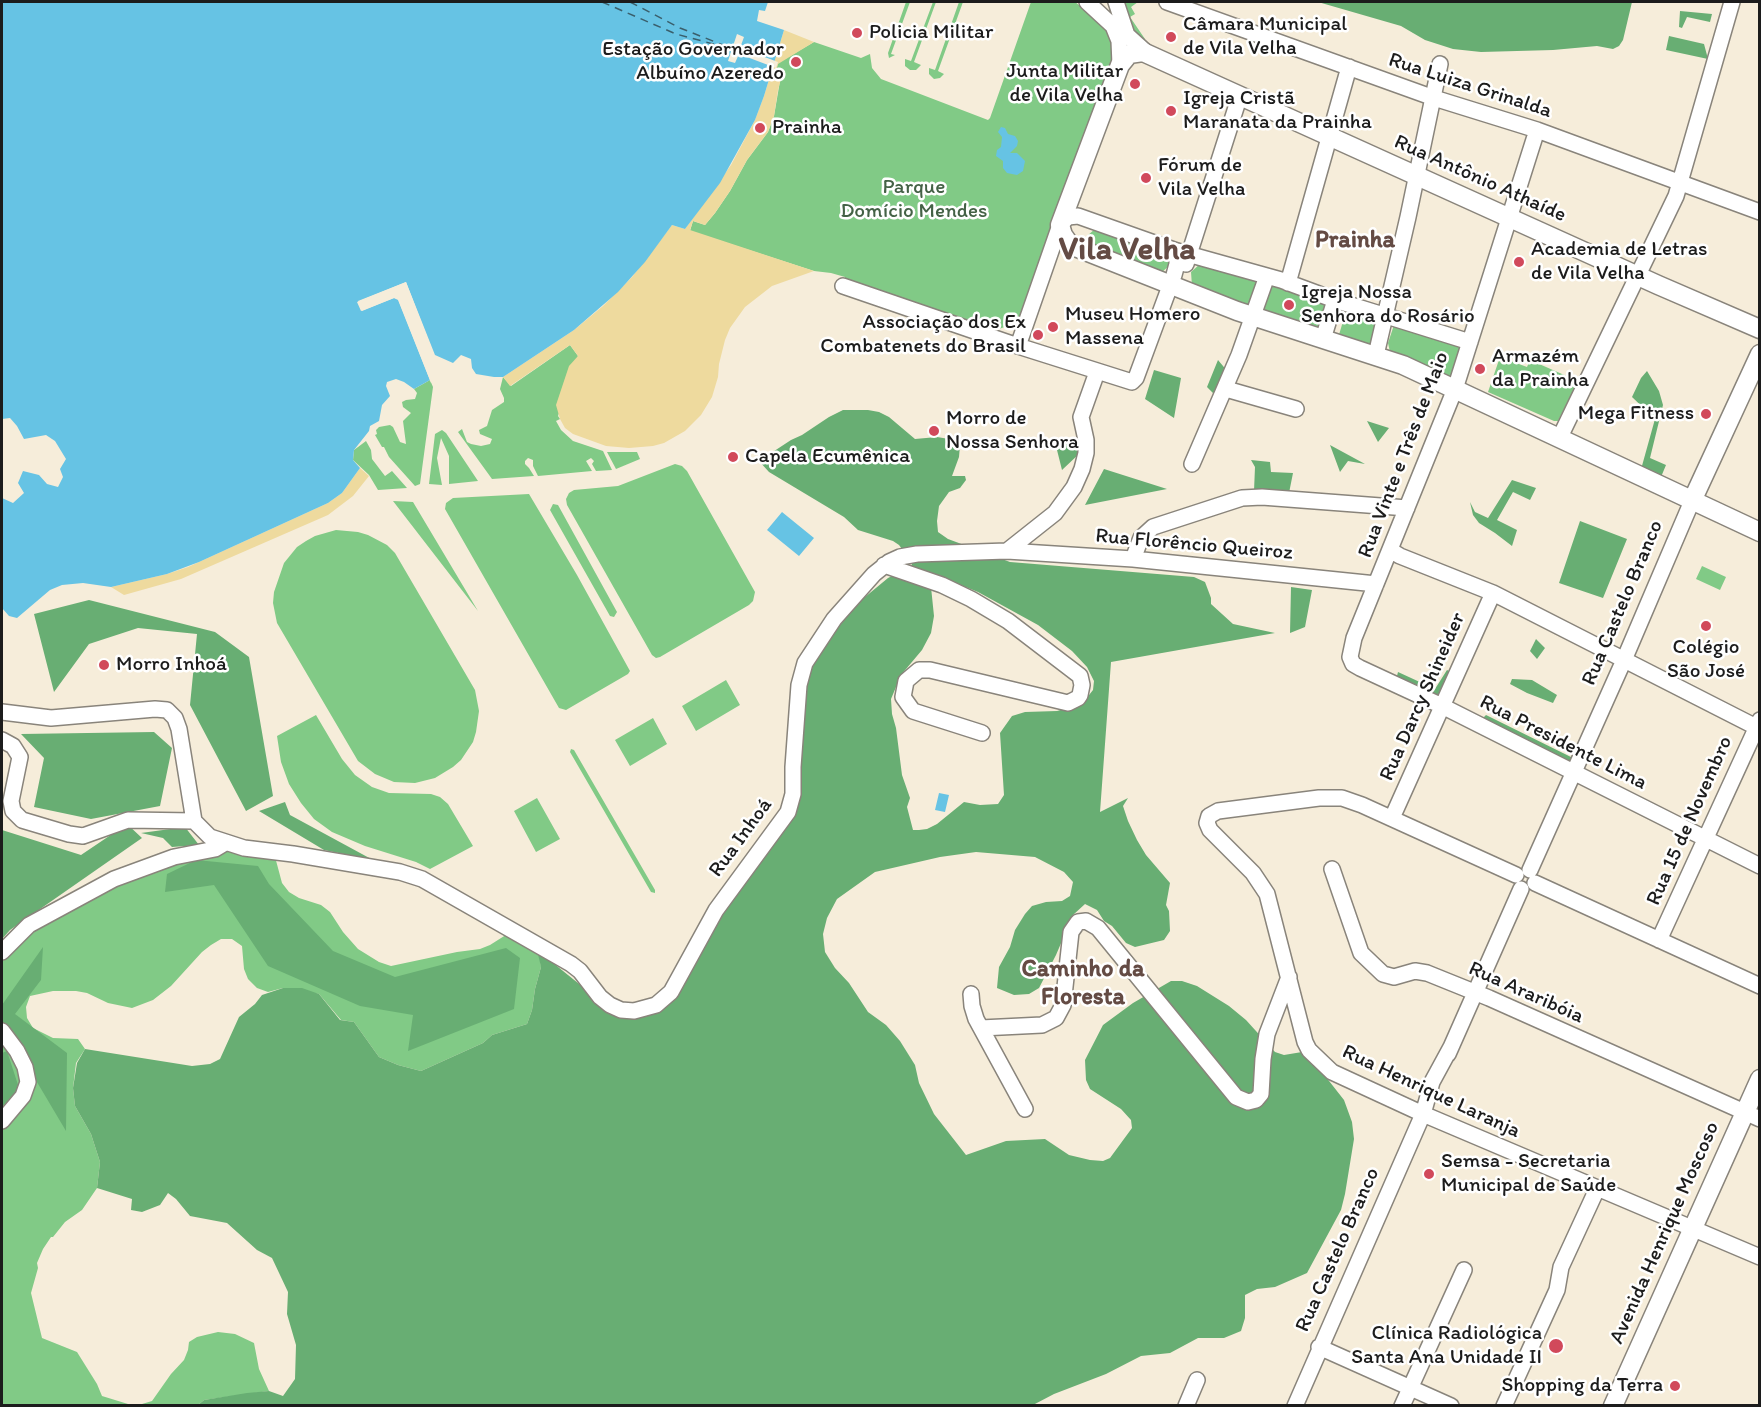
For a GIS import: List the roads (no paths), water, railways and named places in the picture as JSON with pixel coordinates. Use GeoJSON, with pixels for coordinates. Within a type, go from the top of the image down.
{"type":"FeatureCollection","features":[{"type":"Feature","properties":{"kind":"main road"},"geometry":{"type":"LineString","coordinates":[[1148,54],[1134,52],[1129,54],[1120,65],[1060,225],[1070,245],[1253,317],[1376,355],[1560,437],[1760,532]]}},
{"type":"Feature","properties":{"kind":"main road","name":"Rua Antônio Athaíde"},"geometry":{"type":"LineString","coordinates":[[1148,54],[1760,329]]}},
{"type":"Feature","properties":{"kind":"main road"},"geometry":{"type":"LineString","coordinates":[[1070,245],[1070,229],[1078,216]]}},
{"type":"Feature","properties":{"kind":"main road","name":"Rua Castelo Branco"},"geometry":{"type":"LineString","coordinates":[[1692,501],[1760,354]]}},
{"type":"Feature","properties":{"kind":"main road","name":"Avenida Henrique Moscoso"},"geometry":{"type":"LineString","coordinates":[[1613,1406],[1692,1229],[1752,1116],[1760,1079]]}},
{"type":"Feature","properties":{"kind":"street"},"geometry":{"type":"LineString","coordinates":[[1094,6],[1109,11],[1116,2]]}},
{"type":"Feature","properties":{"kind":"street"},"geometry":{"type":"LineString","coordinates":[[1116,2],[1127,35],[1148,54]]}},
{"type":"Feature","properties":{"kind":"street","name":"Rua Luiza Grinalda"},"geometry":{"type":"LineString","coordinates":[[1167,2],[1434,98],[1537,130],[1760,212]]}},
{"type":"Feature","properties":{"kind":"street"},"geometry":{"type":"LineString","coordinates":[[1560,437],[1676,196],[1732,2]]}},
{"type":"Feature","properties":{"kind":"street"},"geometry":{"type":"LineString","coordinates":[[1094,6],[1113,26],[1119,38],[1120,65]]}},
{"type":"Feature","properties":{"kind":"street"},"geometry":{"type":"LineString","coordinates":[[1376,355],[1440,64]]}},
{"type":"Feature","properties":{"kind":"street"},"geometry":{"type":"LineString","coordinates":[[1288,283],[1349,67]]}},
{"type":"Feature","properties":{"kind":"street"},"geometry":{"type":"LineString","coordinates":[[843,286],[1132,382],[1136,378],[1183,277],[1182,253],[1240,95]]}},
{"type":"Feature","properties":{"kind":"street","name":"Rua Vinte e Três de Maio"},"geometry":{"type":"LineString","coordinates":[[1350,657],[1350,649],[1455,389],[1537,130]]}},
{"type":"Feature","properties":{"kind":"street"},"geometry":{"type":"LineString","coordinates":[[1018,346],[1060,225],[1068,217],[1078,216],[1182,253],[1267,276],[1470,342]]}},
{"type":"Feature","properties":{"kind":"street"},"geometry":{"type":"LineString","coordinates":[[1050,253],[1059,247],[1070,245]]}},
{"type":"Feature","properties":{"kind":"street"},"geometry":{"type":"LineString","coordinates":[[1192,465],[1226,389],[1267,276]]}},
{"type":"Feature","properties":{"kind":"street"},"geometry":{"type":"LineString","coordinates":[[1323,339],[1335,300]]}},
{"type":"Feature","properties":{"kind":"street"},"geometry":{"type":"LineString","coordinates":[[1007,551],[1055,513],[1074,487],[1086,453],[1081,417],[1097,372]]}},
{"type":"Feature","properties":{"kind":"street"},"geometry":{"type":"LineString","coordinates":[[1226,389],[1296,409]]}},
{"type":"Feature","properties":{"kind":"street"},"geometry":{"type":"LineString","coordinates":[[1134,559],[1141,538],[1153,527],[1242,498],[1407,508]]}},
{"type":"Feature","properties":{"kind":"street","name":"Rua Castelo Branco"},"geometry":{"type":"LineString","coordinates":[[1295,1406],[1423,1114],[1438,1092],[1451,1047],[1624,660],[1692,501]]}},
{"type":"Feature","properties":{"kind":"street"},"geometry":{"type":"LineString","coordinates":[[1390,550],[1493,594],[1758,726]]}},
{"type":"Feature","properties":{"kind":"street","name":"Rua Florêncio Queiroz"},"geometry":{"type":"LineString","coordinates":[[1007,551],[1134,559],[1376,584]]}},
{"type":"Feature","properties":{"kind":"street","name":"Rua Inhoá"},"geometry":{"type":"LineString","coordinates":[[225,843],[244,848],[400,872],[422,879],[571,964],[580,971],[605,1001],[615,1008],[633,1011],[650,1007],[662,1001],[670,992],[716,910],[788,812],[793,794],[799,685],[805,663],[834,619],[884,565],[908,555],[1007,551]]}},
{"type":"Feature","properties":{"kind":"street"},"geometry":{"type":"LineString","coordinates":[[884,565],[942,585],[971,599],[1008,621],[1080,676],[1083,685],[1080,695],[1068,703],[930,670],[914,673],[906,681],[903,697],[913,711],[982,733]]}},
{"type":"Feature","properties":{"kind":"street","name":"Rua Darcy Shineider"},"geometry":{"type":"LineString","coordinates":[[1392,819],[1493,594]]}},
{"type":"Feature","properties":{"kind":"street","name":"Rua Presidente Lima"},"geometry":{"type":"LineString","coordinates":[[1350,657],[1353,664],[1360,668],[1442,706],[1760,866]]}},
{"type":"Feature","properties":{"kind":"street"},"geometry":{"type":"LineString","coordinates":[[2,712],[51,718],[155,709],[167,710],[175,718],[179,729],[194,821],[204,833],[225,843]]}},
{"type":"Feature","properties":{"kind":"street","name":"Rua 15 de Novembro"},"geometry":{"type":"LineString","coordinates":[[1659,940],[1758,726]]}},
{"type":"Feature","properties":{"kind":"street"},"geometry":{"type":"LineString","coordinates":[[2,740],[16,749],[20,757],[11,801],[13,811],[22,820],[83,836],[128,820],[194,821]]}},
{"type":"Feature","properties":{"kind":"street"},"geometry":{"type":"LineString","coordinates":[[981,1028],[1042,1025],[1056,1018],[1063,1005],[1071,932],[1078,922],[1086,921],[1098,928],[1236,1097],[1248,1102],[1256,1100],[1261,1094],[1263,1059],[1268,1034],[1289,977],[1267,894],[1253,873],[1210,831],[1208,819],[1218,811],[1327,797],[1352,801],[1760,986]]}},
{"type":"Feature","properties":{"kind":"street"},"geometry":{"type":"LineString","coordinates":[[2,952],[29,925],[114,879],[174,857],[215,849],[225,843]]}},
{"type":"Feature","properties":{"kind":"street","name":"Rua Araribóia"},"geometry":{"type":"LineString","coordinates":[[1332,869],[1361,953],[1383,974],[1394,977],[1423,971],[1752,1116]]}},
{"type":"Feature","properties":{"kind":"street","name":"Rua Henrique Laranja"},"geometry":{"type":"LineString","coordinates":[[1289,977],[1305,1042],[1309,1050],[1337,1075],[1597,1189],[1760,1257]]}},
{"type":"Feature","properties":{"kind":"street"},"geometry":{"type":"LineString","coordinates":[[971,994],[974,1012],[981,1028],[1025,1109]]}},
{"type":"Feature","properties":{"kind":"street"},"geometry":{"type":"LineString","coordinates":[[2,1031],[17,1050],[25,1067],[28,1082],[23,1096],[2,1121]]}},
{"type":"Feature","properties":{"kind":"street"},"geometry":{"type":"LineString","coordinates":[[1504,1406],[1557,1290],[1562,1267],[1597,1189]]}},
{"type":"Feature","properties":{"kind":"street"},"geometry":{"type":"LineString","coordinates":[[1402,1406],[1464,1270]]}},
{"type":"Feature","properties":{"kind":"street"},"geometry":{"type":"LineString","coordinates":[[1319,1347],[1450,1406]]}},
{"type":"Feature","properties":{"kind":"street"},"geometry":{"type":"LineString","coordinates":[[1186,1406],[1197,1380]]}},
{"type":"Feature","properties":{"kind":"water"},"geometry":{"type":"Polygon","coordinates":[[[2,2],[768,2],[765,11],[759,10],[757,21],[784,30],[755,120],[720,183],[685,229],[672,225],[645,262],[618,292],[574,330],[503,377],[494,377],[476,374],[472,368],[471,359],[461,355],[453,363],[435,355],[406,282],[358,301],[362,311],[394,298],[398,299],[430,380],[414,389],[396,379],[387,382],[386,386],[390,396],[382,405],[379,421],[370,426],[369,431],[354,450],[353,460],[360,468],[342,493],[328,503],[199,562],[167,574],[111,587],[83,583],[62,585],[50,590],[17,618],[9,616],[2,608],[2,498],[13,503],[24,493],[18,483],[23,471],[39,475],[47,484],[58,487],[63,477],[60,469],[66,459],[55,441],[46,435],[24,439],[10,418],[2,419],[2,2]]]}},
{"type":"Feature","properties":{"kind":"water"},"geometry":{"type":"Polygon","coordinates":[[[1001,127],[1005,128],[1008,134],[1015,136],[1018,141],[1017,146],[1010,153],[1017,153],[1025,161],[1023,171],[1017,175],[1007,173],[1003,168],[1003,161],[996,156],[997,150],[1001,147],[1002,137],[998,132],[1001,127]]]}},
{"type":"Feature","properties":{"kind":"water"},"geometry":{"type":"Polygon","coordinates":[[[782,512],[814,538],[799,556],[767,530],[782,512]]]}},
{"type":"Feature","properties":{"kind":"water"},"geometry":{"type":"Polygon","coordinates":[[[939,793],[949,795],[945,812],[935,810],[939,793]]]}},
{"type":"Feature","properties":{"kind":"place","name":"Policia Militar"},"geometry":{"type":"Point","coordinates":[857,33]}},
{"type":"Feature","properties":{"kind":"place","name":"Câmara Municipal de Vila Velha"},"geometry":{"type":"Point","coordinates":[1171,37]}},
{"type":"Feature","properties":{"kind":"place","name":"Estação Governador Albuíno Azeredo"},"geometry":{"type":"Point","coordinates":[796,62]}},
{"type":"Feature","properties":{"kind":"place","name":"Junta Militar de Vila Velha"},"geometry":{"type":"Point","coordinates":[1135,84]}},
{"type":"Feature","properties":{"kind":"place","name":"Igreja Cristã Maranata da Prainha"},"geometry":{"type":"Point","coordinates":[1171,111]}},
{"type":"Feature","properties":{"kind":"place","name":"Prainha"},"geometry":{"type":"Point","coordinates":[760,128]}},
{"type":"Feature","properties":{"kind":"place","name":"Fórum de Vila Velha"},"geometry":{"type":"Point","coordinates":[1146,178]}},
{"type":"Feature","properties":{"kind":"place","name":"Academia de Letras de Vila Velha"},"geometry":{"type":"Point","coordinates":[1519,262]}},
{"type":"Feature","properties":{"kind":"place","name":"Igreja Nossa Senhora do Rosário"},"geometry":{"type":"Point","coordinates":[1289,305]}},
{"type":"Feature","properties":{"kind":"place","name":"Museu Homero Massena"},"geometry":{"type":"Point","coordinates":[1053,327]}},
{"type":"Feature","properties":{"kind":"place","name":"Associação dos Ex Combatenets do Brasil"},"geometry":{"type":"Point","coordinates":[1038,335]}},
{"type":"Feature","properties":{"kind":"place","name":"Armazém da Prainha"},"geometry":{"type":"Point","coordinates":[1480,369]}},
{"type":"Feature","properties":{"kind":"place","name":"Mega Fitness"},"geometry":{"type":"Point","coordinates":[1706,414]}},
{"type":"Feature","properties":{"kind":"place","name":"Morro de Nossa Senhora"},"geometry":{"type":"Point","coordinates":[934,431]}},
{"type":"Feature","properties":{"kind":"place","name":"Capela Ecumênica"},"geometry":{"type":"Point","coordinates":[733,457]}},
{"type":"Feature","properties":{"kind":"place","name":"Colégio São José"},"geometry":{"type":"Point","coordinates":[1706,626]}},
{"type":"Feature","properties":{"kind":"place","name":"Morro Inhoá"},"geometry":{"type":"Point","coordinates":[104,665]}},
{"type":"Feature","properties":{"kind":"place","name":"Semsa - Secretaria Municipal de Saúde"},"geometry":{"type":"Point","coordinates":[1429,1174]}},
{"type":"Feature","properties":{"kind":"place","name":"Clínica Radiológica Santa Ana Unidade II"},"geometry":{"type":"Point","coordinates":[1556,1346]}},
{"type":"Feature","properties":{"kind":"place","name":"Shopping da Terra"},"geometry":{"type":"Point","coordinates":[1675,1386]}},
{"type":"Feature","properties":{"kind":"district","name":"Prainha"},"geometry":{"type":"Point","coordinates":[1355,241]}},
{"type":"Feature","properties":{"kind":"district","name":"Vila Velha"},"geometry":{"type":"Point","coordinates":[1127,251]}},
{"type":"Feature","properties":{"kind":"district","name":"Caminho da Floresta"},"geometry":{"type":"Point","coordinates":[1083,984]}},
{"type":"Feature","properties":{"kind":"park label","name":"Parque Domício Mendes"},"geometry":{"type":"Point","coordinates":[914,200]}}]}
